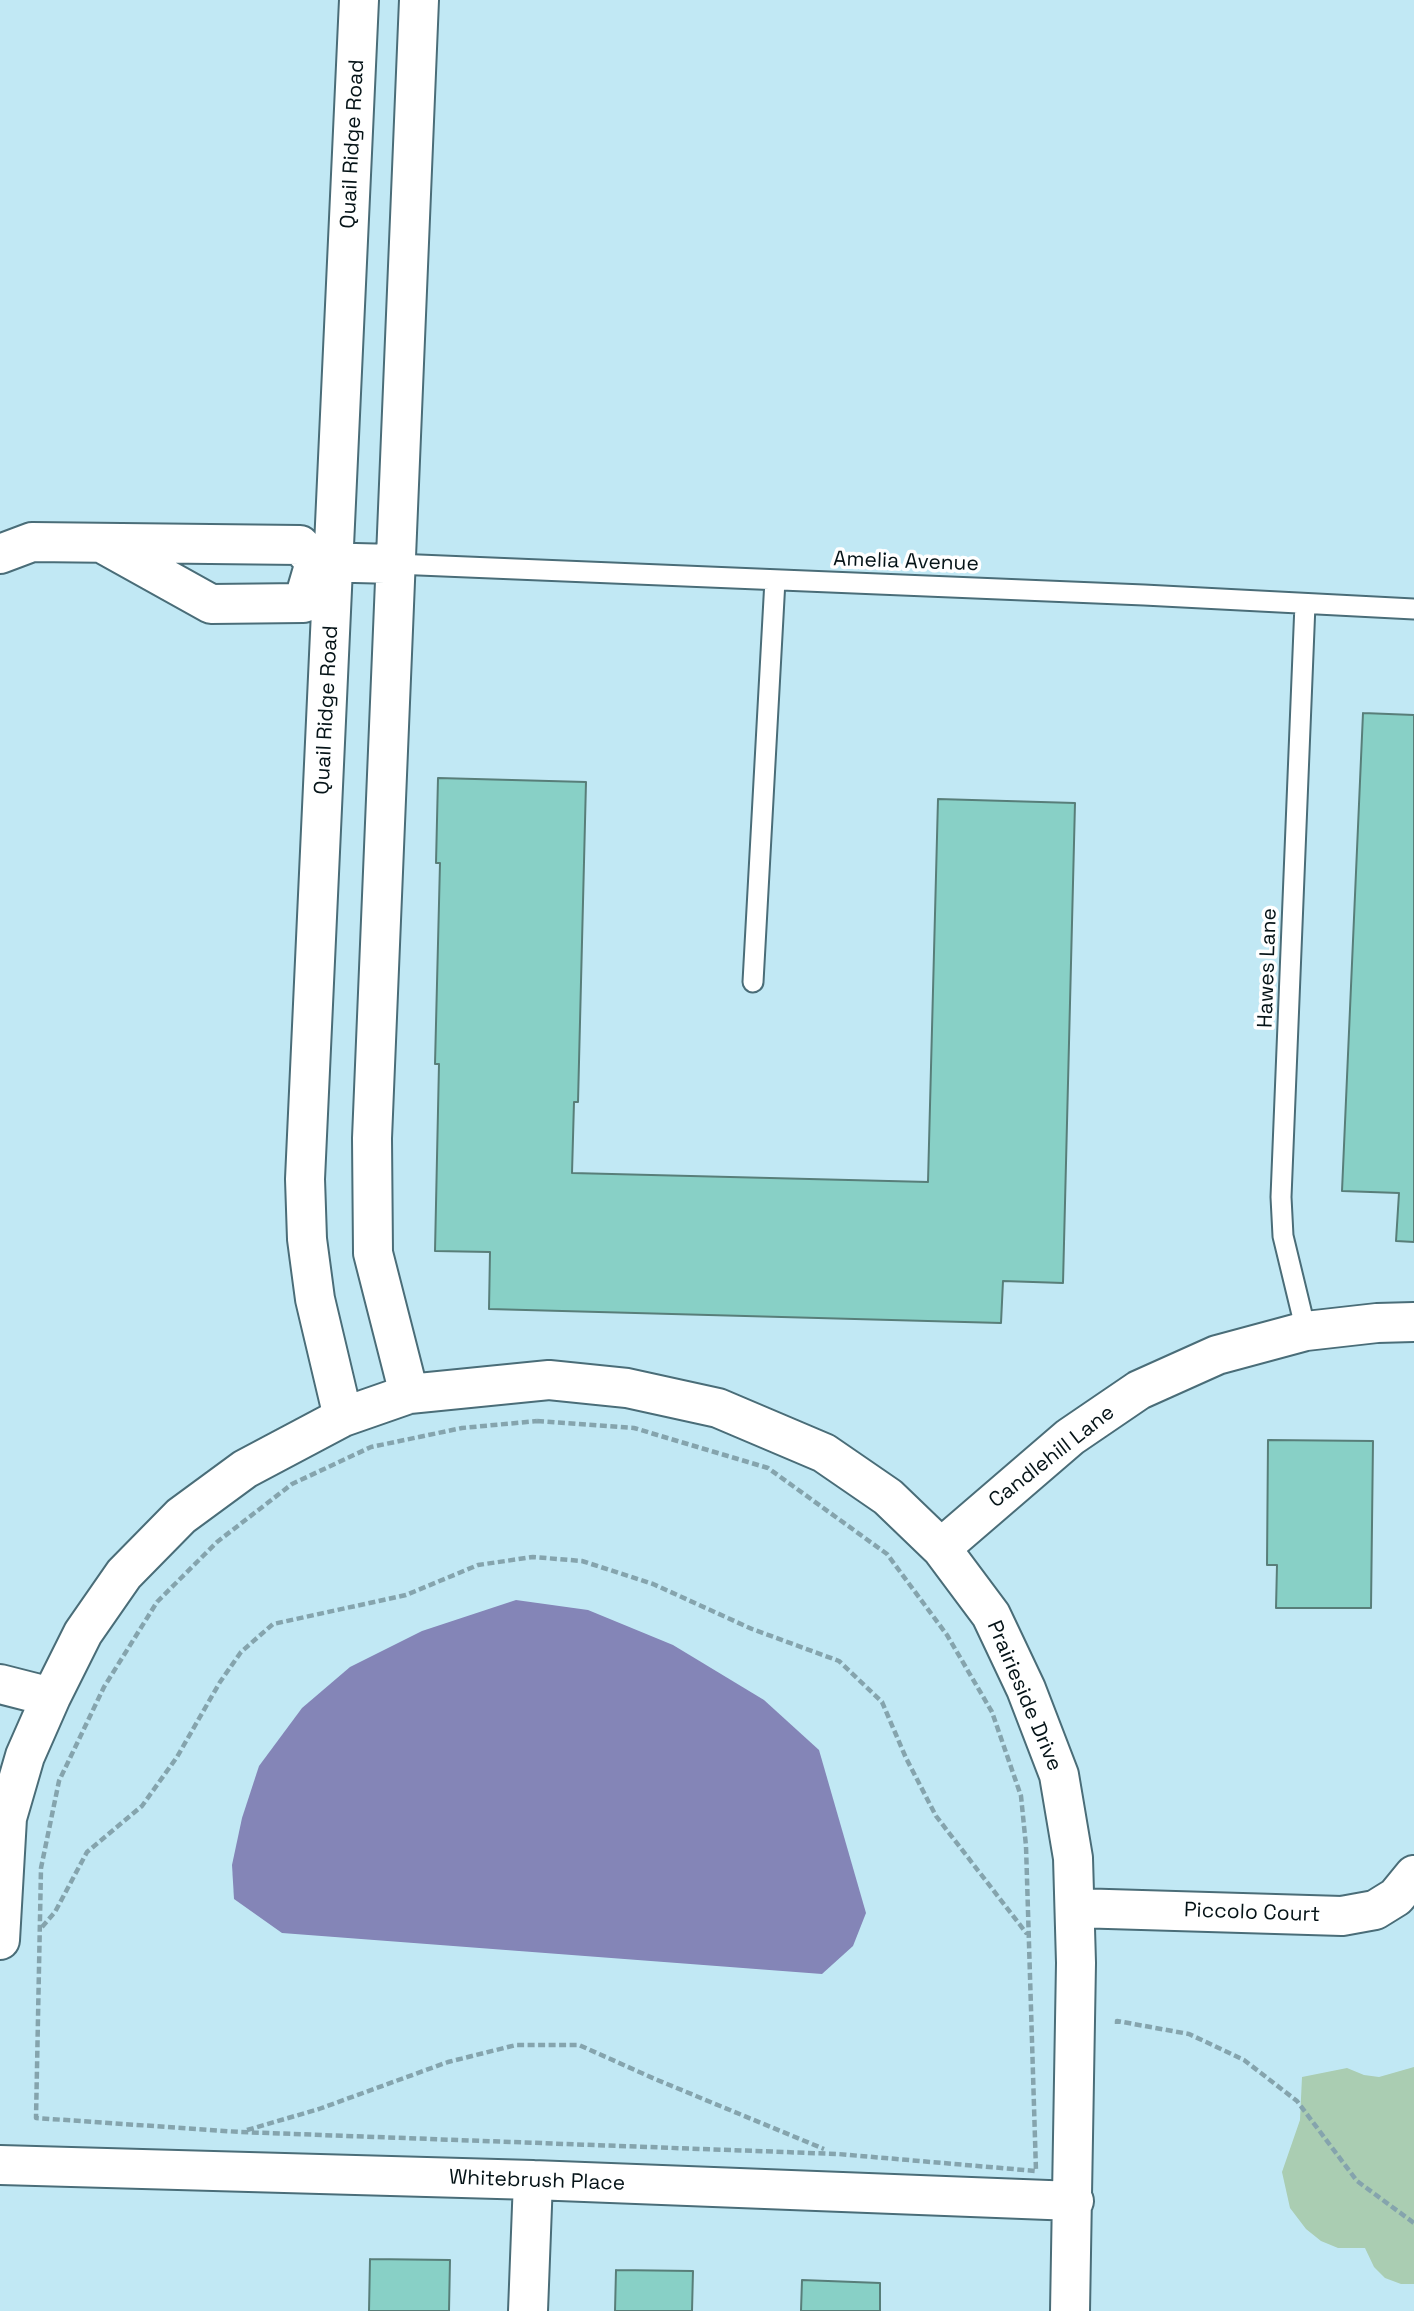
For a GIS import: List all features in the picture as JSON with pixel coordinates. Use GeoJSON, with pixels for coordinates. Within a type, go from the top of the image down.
{"type":"FeatureCollection","features":[{"type":"Feature","properties":{"kind":"street","name":"Quail Ridge Road"},"geometry":{"type":"LineString","coordinates":[[343,1417],[315,1299],[307,1239],[305,1179],[324,562],[359,0]]}},
{"type":"Feature","properties":{"kind":"street"},"geometry":{"type":"LineString","coordinates":[[409,1394],[373,1253],[372,1138],[419,0]]}},
{"type":"Feature","properties":{"kind":"street"},"geometry":{"type":"LineString","coordinates":[[0,554],[32,542],[300,545],[324,562],[395,564]]}},
{"type":"Feature","properties":{"kind":"street"},"geometry":{"type":"LineString","coordinates":[[103,544],[211,604],[303,603],[324,562]]}},
{"type":"Feature","properties":{"kind":"street","name":"Candlehill Lane"},"geometry":{"type":"LineString","coordinates":[[941,1548],[1070,1437],[1139,1390],[1217,1356],[1306,1331],[1414,1322]]}},
{"type":"Feature","properties":{"kind":"street","name":"Prairieside Drive"},"geometry":{"type":"LineString","coordinates":[[0,1940],[7,1818],[25,1756],[83,1633],[124,1574],[181,1516],[246,1469],[343,1417],[409,1394],[549,1380],[627,1388],[718,1408],[824,1453],[888,1497],[941,1548],[991,1615],[1026,1689],[1059,1775],[1073,1858],[1075,1908],[1070,2311]]}},
{"type":"Feature","properties":{"kind":"street"},"geometry":{"type":"LineString","coordinates":[[0,1684],[51,1697]]}},
{"type":"Feature","properties":{"kind":"street","name":"Piccolo Court"},"geometry":{"type":"LineString","coordinates":[[1075,1908],[1342,1916],[1374,1910],[1396,1897],[1414,1875]]}},
{"type":"Feature","properties":{"kind":"street","name":"Whitebrush Place"},"geometry":{"type":"LineString","coordinates":[[0,2165],[533,2180],[1073,2201]]}},
{"type":"Feature","properties":{"kind":"street"},"geometry":{"type":"LineString","coordinates":[[528,2311],[533,2180]]}},
{"type":"Feature","properties":{"kind":"lane","name":"Amelia Avenue"},"geometry":{"type":"LineString","coordinates":[[395,564],[1414,609]]}},
{"type":"Feature","properties":{"kind":"lane"},"geometry":{"type":"LineString","coordinates":[[754,982],[775,580]]}},
{"type":"Feature","properties":{"kind":"lane","name":"Hawes Lane"},"geometry":{"type":"LineString","coordinates":[[1305,604],[1281,1197],[1283,1236],[1306,1331]]}},
{"type":"Feature","properties":{"kind":"path"},"geometry":{"type":"LineString","coordinates":[[537,1421],[634,1428],[768,1468],[887,1555],[947,1635],[992,1712],[1021,1796],[1026,1846],[1028,1935],[1036,2171],[838,2154],[240,2132],[36,2118],[41,1868],[59,1781],[104,1687],[157,1602],[217,1542],[292,1484],[371,1447],[462,1428],[537,1421]]}},
{"type":"Feature","properties":{"kind":"path"},"geometry":{"type":"LineString","coordinates":[[40,1931],[55,1912],[88,1852],[142,1806],[177,1757],[220,1682],[241,1652],[273,1624],[406,1595],[478,1565],[533,1557],[582,1561],[641,1580],[752,1629],[839,1661],[881,1702],[936,1816],[1028,1935]]}},
{"type":"Feature","properties":{"kind":"path"},"geometry":{"type":"LineString","coordinates":[[1117,2035],[1117,2021],[1189,2034],[1244,2060],[1297,2101],[1357,2181],[1414,2223]]}},
{"type":"Feature","properties":{"kind":"path"},"geometry":{"type":"LineString","coordinates":[[240,2132],[319,2109],[448,2062],[516,2045],[579,2045],[838,2154]]}},
{"type":"Feature","properties":{"kind":"green space"},"geometry":{"type":"Polygon","coordinates":[[[1414,2067],[1414,2284],[1401,2284],[1385,2278],[1374,2267],[1365,2248],[1338,2248],[1321,2241],[1306,2229],[1290,2208],[1282,2172],[1300,2120],[1302,2077],[1347,2068],[1364,2075],[1379,2077],[1414,2067]]]}},
{"type":"Feature","properties":{"kind":"water"},"geometry":{"type":"Polygon","coordinates":[[[516,1600],[588,1610],[673,1645],[764,1700],[819,1750],[866,1913],[853,1946],[822,1974],[282,1933],[234,1899],[232,1865],[242,1818],[259,1766],[302,1708],[350,1667],[422,1631],[516,1600]]]}},
{"type":"Feature","properties":{"kind":"building"},"geometry":{"type":"Polygon","coordinates":[[[1363,713],[1414,715],[1414,1242],[1396,1241],[1399,1193],[1342,1191],[1363,713]]]}},
{"type":"Feature","properties":{"kind":"building"},"geometry":{"type":"Polygon","coordinates":[[[438,778],[586,782],[578,1102],[574,1102],[572,1173],[928,1182],[938,799],[1075,803],[1063,1283],[1003,1281],[1001,1323],[489,1309],[490,1252],[435,1251],[439,1064],[435,1064],[440,863],[436,863],[438,778]]]}},
{"type":"Feature","properties":{"kind":"building"},"geometry":{"type":"Polygon","coordinates":[[[1268,1440],[1373,1441],[1371,1608],[1276,1608],[1277,1565],[1267,1565],[1268,1440]]]}},
{"type":"Feature","properties":{"kind":"building"},"geometry":{"type":"Polygon","coordinates":[[[370,2259],[450,2260],[449,2311],[369,2311],[370,2259]]]}},
{"type":"Feature","properties":{"kind":"building"},"geometry":{"type":"Polygon","coordinates":[[[616,2270],[693,2271],[692,2311],[615,2311],[616,2270]]]}},
{"type":"Feature","properties":{"kind":"building"},"geometry":{"type":"Polygon","coordinates":[[[802,2280],[880,2283],[880,2311],[801,2311],[802,2280]]]}}]}
